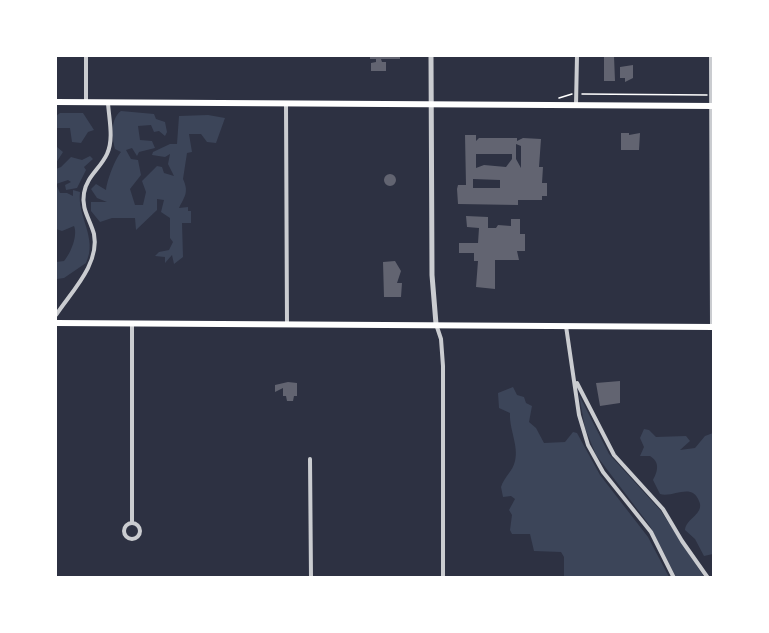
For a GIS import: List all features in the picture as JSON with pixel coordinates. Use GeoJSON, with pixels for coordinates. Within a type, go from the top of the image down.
{"type":"FeatureCollection","features":[{"type":"Feature","properties":{"kind":"main road"},"geometry":{"type":"LineString","coordinates":[[56,102],[712,106]]}},
{"type":"Feature","properties":{"kind":"main road"},"geometry":{"type":"LineString","coordinates":[[56,323],[713,327]]}},
{"type":"Feature","properties":{"kind":"street"},"geometry":{"type":"LineString","coordinates":[[86,56],[86,102]]}},
{"type":"Feature","properties":{"kind":"street"},"geometry":{"type":"LineString","coordinates":[[431,56],[432,275],[436,324],[441,339],[443,366],[443,578]]}},
{"type":"Feature","properties":{"kind":"street"},"geometry":{"type":"LineString","coordinates":[[576,105],[577,56]]}},
{"type":"Feature","properties":{"kind":"street"},"geometry":{"type":"LineString","coordinates":[[711,56],[713,327]]}},
{"type":"Feature","properties":{"kind":"street"},"geometry":{"type":"LineString","coordinates":[[56,315],[89,266],[94,253],[94,233],[85,211],[83,196],[90,176],[109,148],[108,102]]}},
{"type":"Feature","properties":{"kind":"street"},"geometry":{"type":"LineString","coordinates":[[286,104],[287,324]]}},
{"type":"Feature","properties":{"kind":"street"},"geometry":{"type":"LineString","coordinates":[[132,324],[132,523]]}},
{"type":"Feature","properties":{"kind":"street"},"geometry":{"type":"LineString","coordinates":[[566,326],[583,430],[595,459],[651,532],[674,578]]}},
{"type":"Feature","properties":{"kind":"street"},"geometry":{"type":"LineString","coordinates":[[576,382],[614,455],[663,509],[708,578]]}},
{"type":"Feature","properties":{"kind":"street"},"geometry":{"type":"LineString","coordinates":[[310,459],[311,578]]}},
{"type":"Feature","properties":{"kind":"street"},"geometry":{"type":"LineString","coordinates":[[132,523],[141,530],[139,536],[133,540],[125,536],[124,531],[127,525],[132,523]]}},
{"type":"Feature","properties":{"kind":"path"},"geometry":{"type":"LineString","coordinates":[[581,94],[704,95]]}},
{"type":"Feature","properties":{"kind":"shaded area"},"geometry":{"type":"Polygon","coordinates":[[[121,111],[154,114],[156,119],[165,122],[167,132],[165,136],[159,131],[154,132],[151,125],[138,126],[140,140],[152,141],[155,148],[139,152],[137,156],[132,148],[126,150],[131,159],[138,160],[141,175],[130,189],[135,205],[143,205],[146,192],[142,181],[157,166],[162,167],[164,173],[174,176],[168,164],[170,154],[165,157],[152,155],[153,152],[170,144],[177,144],[179,116],[208,115],[225,118],[216,143],[207,142],[201,134],[189,134],[192,152],[187,153],[183,179],[186,194],[179,208],[188,207],[188,211],[191,211],[191,223],[182,223],[183,257],[174,264],[172,255],[165,263],[165,257],[155,256],[159,252],[169,250],[173,242],[170,238],[170,218],[161,212],[164,200],[157,199],[157,210],[136,230],[135,218],[112,218],[100,222],[91,211],[91,202],[107,202],[97,198],[91,189],[96,184],[106,190],[116,159],[121,152],[115,149],[113,123],[121,111]]]}},
{"type":"Feature","properties":{"kind":"shaded area"},"geometry":{"type":"Polygon","coordinates":[[[60,113],[83,113],[94,130],[88,132],[81,143],[72,142],[70,128],[56,128],[56,116],[60,113]]]}},
{"type":"Feature","properties":{"kind":"shaded area"},"geometry":{"type":"Polygon","coordinates":[[[56,128],[57,147],[63,152],[56,163],[56,128]]]}},
{"type":"Feature","properties":{"kind":"shaded area"},"geometry":{"type":"Polygon","coordinates":[[[90,156],[93,159],[84,167],[86,170],[77,188],[66,190],[65,185],[71,182],[68,180],[56,184],[56,169],[71,157],[82,160],[90,156]]]}},
{"type":"Feature","properties":{"kind":"shaded area"},"geometry":{"type":"Polygon","coordinates":[[[56,184],[60,193],[73,196],[73,190],[80,192],[81,210],[90,245],[86,263],[64,278],[57,279],[56,262],[67,258],[73,244],[75,230],[74,226],[62,231],[56,229],[56,184]]]}},
{"type":"Feature","properties":{"kind":"shaded area"},"geometry":{"type":"Polygon","coordinates":[[[513,387],[517,395],[524,397],[526,403],[532,406],[529,422],[536,428],[544,443],[565,442],[573,432],[577,433],[600,475],[648,537],[669,577],[564,577],[564,557],[561,552],[534,551],[530,534],[512,534],[510,530],[512,515],[509,510],[515,499],[511,496],[503,497],[501,487],[514,465],[516,449],[510,413],[499,408],[498,393],[513,387]]]}},
{"type":"Feature","properties":{"kind":"shaded area"},"geometry":{"type":"Polygon","coordinates":[[[579,395],[609,454],[661,511],[704,577],[676,577],[650,526],[596,455],[585,428],[579,395]]]}},
{"type":"Feature","properties":{"kind":"shaded area"},"geometry":{"type":"Polygon","coordinates":[[[644,429],[649,430],[656,437],[686,436],[690,441],[680,450],[695,448],[705,436],[713,433],[713,554],[704,556],[695,539],[685,530],[688,522],[699,509],[700,505],[696,495],[687,491],[660,494],[653,480],[657,464],[650,456],[640,456],[644,447],[640,438],[644,429]]]}},
{"type":"Feature","properties":{"kind":"building"},"geometry":{"type":"Polygon","coordinates":[[[370,56],[400,56],[400,59],[381,59],[382,62],[386,62],[386,71],[371,71],[371,63],[376,62],[376,59],[370,59],[370,56]]]}},
{"type":"Feature","properties":{"kind":"building"},"geometry":{"type":"Polygon","coordinates":[[[604,56],[614,56],[615,81],[604,81],[604,56]]]}},
{"type":"Feature","properties":{"kind":"building"},"geometry":{"type":"Polygon","coordinates":[[[633,65],[633,78],[625,82],[625,78],[620,78],[620,67],[633,65]]]}},
{"type":"Feature","properties":{"kind":"building"},"geometry":{"type":"Polygon","coordinates":[[[621,133],[629,133],[629,135],[640,133],[639,150],[621,150],[621,133]]]}},
{"type":"Feature","properties":{"kind":"building"},"geometry":{"type":"Polygon","coordinates":[[[465,135],[476,135],[476,141],[479,138],[517,138],[517,141],[523,138],[541,139],[539,167],[543,167],[542,183],[547,183],[547,196],[542,196],[542,200],[518,200],[518,205],[458,204],[458,185],[466,185],[465,135]],[[516,144],[516,159],[521,168],[521,146],[516,144]],[[476,154],[476,168],[484,165],[506,167],[512,159],[512,154],[476,154]],[[473,179],[473,188],[500,188],[500,180],[473,179]]]}},
{"type":"Feature","properties":{"kind":"building"},"geometry":{"type":"Polygon","coordinates":[[[392,174],[396,180],[392,186],[388,186],[384,178],[392,174]]]}},
{"type":"Feature","properties":{"kind":"building"},"geometry":{"type":"Polygon","coordinates":[[[466,216],[488,217],[488,228],[496,228],[498,225],[511,226],[511,219],[520,219],[520,234],[525,234],[525,251],[517,251],[519,260],[495,260],[495,289],[476,287],[478,261],[474,261],[474,253],[459,253],[459,243],[478,243],[479,228],[467,227],[466,216]]]}},
{"type":"Feature","properties":{"kind":"building"},"geometry":{"type":"Polygon","coordinates":[[[395,261],[401,271],[397,283],[402,283],[401,297],[384,297],[383,262],[395,261]]]}},
{"type":"Feature","properties":{"kind":"building"},"geometry":{"type":"Polygon","coordinates":[[[620,381],[620,403],[600,406],[596,383],[620,381]]]}},
{"type":"Feature","properties":{"kind":"building"},"geometry":{"type":"Polygon","coordinates":[[[288,382],[297,383],[297,396],[294,396],[293,401],[287,401],[286,396],[283,396],[283,388],[275,392],[275,385],[288,382]]]}}]}
